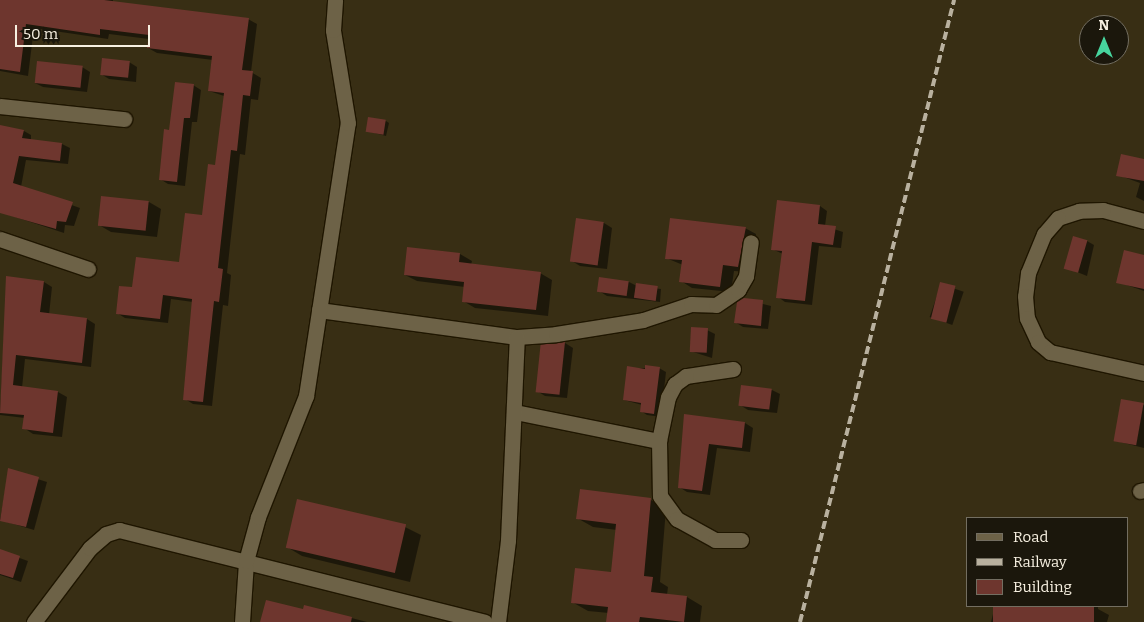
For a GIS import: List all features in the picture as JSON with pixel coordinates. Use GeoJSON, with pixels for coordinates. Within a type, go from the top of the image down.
{"type":"FeatureCollection","features":[{"type":"Feature","properties":{"kind":"street"},"geometry":{"type":"LineString","coordinates":[[242,622],[246,561],[258,517],[306,396],[348,123],[333,30],[335,0]]}},
{"type":"Feature","properties":{"kind":"street"},"geometry":{"type":"LineString","coordinates":[[0,106],[124,119]]}},
{"type":"Feature","properties":{"kind":"street"},"geometry":{"type":"LineString","coordinates":[[1144,221],[1103,210],[1079,211],[1058,218],[1044,234],[1028,273],[1025,296],[1027,318],[1038,342],[1050,352],[1144,372]]}},
{"type":"Feature","properties":{"kind":"street"},"geometry":{"type":"LineString","coordinates":[[0,239],[88,269]]}},
{"type":"Feature","properties":{"kind":"street"},"geometry":{"type":"LineString","coordinates":[[319,310],[517,337],[556,334],[643,320],[691,304],[716,305],[738,290],[746,276],[751,242]]}},
{"type":"Feature","properties":{"kind":"street"},"geometry":{"type":"LineString","coordinates":[[498,622],[508,540],[517,337]]}},
{"type":"Feature","properties":{"kind":"street"},"geometry":{"type":"LineString","coordinates":[[733,369],[686,376],[675,384],[668,397],[659,441],[660,496],[677,519],[715,540],[741,540]]}},
{"type":"Feature","properties":{"kind":"street"},"geometry":{"type":"LineString","coordinates":[[515,412],[659,441]]}},
{"type":"Feature","properties":{"kind":"street"},"geometry":{"type":"LineString","coordinates":[[34,622],[90,548],[106,534],[119,530],[485,622]]}},
{"type":"Feature","properties":{"kind":"building"},"geometry":{"type":"Polygon","coordinates":[[[0,0],[104,0],[249,18],[242,70],[253,71],[250,96],[243,95],[237,151],[231,150],[218,268],[223,269],[219,302],[214,301],[203,402],[183,400],[192,299],[163,295],[160,319],[116,314],[119,286],[132,287],[136,257],[179,262],[185,213],[202,215],[208,164],[215,165],[224,93],[208,91],[212,56],[147,48],[149,35],[100,29],[100,35],[26,24],[20,72],[0,69],[0,0]]]}},
{"type":"Feature","properties":{"kind":"building"},"geometry":{"type":"Polygon","coordinates":[[[102,58],[130,61],[128,78],[100,75],[102,58]]]}},
{"type":"Feature","properties":{"kind":"building"},"geometry":{"type":"Polygon","coordinates":[[[37,61],[83,66],[80,88],[35,83],[37,61]]]}},
{"type":"Feature","properties":{"kind":"building"},"geometry":{"type":"Polygon","coordinates":[[[175,82],[194,84],[190,118],[184,118],[177,182],[159,180],[164,129],[169,130],[175,82]]]}},
{"type":"Feature","properties":{"kind":"building"},"geometry":{"type":"Polygon","coordinates":[[[368,117],[386,120],[383,135],[366,132],[368,117]]]}},
{"type":"Feature","properties":{"kind":"building"},"geometry":{"type":"Polygon","coordinates":[[[0,125],[24,130],[22,138],[62,143],[60,161],[19,156],[13,183],[73,202],[66,222],[57,221],[56,229],[0,213],[0,125]]]}},
{"type":"Feature","properties":{"kind":"building"},"geometry":{"type":"Polygon","coordinates":[[[1121,154],[1144,159],[1144,181],[1116,176],[1121,154]]]}},
{"type":"Feature","properties":{"kind":"building"},"geometry":{"type":"Polygon","coordinates":[[[101,196],[149,201],[146,231],[98,226],[101,196]]]}},
{"type":"Feature","properties":{"kind":"building"},"geometry":{"type":"Polygon","coordinates":[[[777,200],[820,205],[818,224],[836,226],[833,245],[812,242],[805,301],[776,298],[782,251],[771,250],[777,200]]]}},
{"type":"Feature","properties":{"kind":"building"},"geometry":{"type":"Polygon","coordinates":[[[576,218],[604,222],[598,265],[570,262],[576,218]]]}},
{"type":"Feature","properties":{"kind":"building"},"geometry":{"type":"Polygon","coordinates":[[[670,218],[746,227],[738,267],[723,265],[720,287],[679,282],[682,260],[665,259],[670,218]]]}},
{"type":"Feature","properties":{"kind":"building"},"geometry":{"type":"Polygon","coordinates":[[[1073,236],[1087,240],[1078,273],[1064,269],[1073,236]]]}},
{"type":"Feature","properties":{"kind":"building"},"geometry":{"type":"Polygon","coordinates":[[[407,247],[460,253],[459,262],[541,272],[536,310],[462,302],[464,282],[404,275],[407,247]]]}},
{"type":"Feature","properties":{"kind":"building"},"geometry":{"type":"Polygon","coordinates":[[[1124,250],[1144,255],[1144,289],[1116,283],[1124,250]]]}},
{"type":"Feature","properties":{"kind":"building"},"geometry":{"type":"Polygon","coordinates":[[[6,276],[44,281],[40,312],[87,318],[82,363],[16,355],[13,385],[58,391],[53,433],[22,429],[24,415],[0,413],[6,276]]]}},
{"type":"Feature","properties":{"kind":"building"},"geometry":{"type":"Polygon","coordinates":[[[599,277],[629,281],[627,296],[597,292],[599,277]]]}},
{"type":"Feature","properties":{"kind":"building"},"geometry":{"type":"Polygon","coordinates":[[[940,282],[956,286],[946,323],[931,319],[940,282]]]}},
{"type":"Feature","properties":{"kind":"building"},"geometry":{"type":"Polygon","coordinates":[[[636,283],[658,286],[656,301],[634,298],[636,283]]]}},
{"type":"Feature","properties":{"kind":"building"},"geometry":{"type":"Polygon","coordinates":[[[744,298],[763,300],[761,326],[734,323],[737,302],[744,298]]]}},
{"type":"Feature","properties":{"kind":"building"},"geometry":{"type":"Polygon","coordinates":[[[691,327],[708,328],[707,353],[690,352],[691,327]]]}},
{"type":"Feature","properties":{"kind":"building"},"geometry":{"type":"Polygon","coordinates":[[[541,339],[565,342],[559,395],[536,392],[541,339]]]}},
{"type":"Feature","properties":{"kind":"building"},"geometry":{"type":"Polygon","coordinates":[[[645,365],[660,367],[654,414],[640,412],[641,403],[623,400],[627,366],[645,369],[645,365]]]}},
{"type":"Feature","properties":{"kind":"building"},"geometry":{"type":"Polygon","coordinates":[[[741,385],[772,389],[769,410],[738,406],[741,385]]]}},
{"type":"Feature","properties":{"kind":"building"},"geometry":{"type":"Polygon","coordinates":[[[1121,399],[1144,403],[1136,445],[1114,441],[1121,399]]]}},
{"type":"Feature","properties":{"kind":"building"},"geometry":{"type":"Polygon","coordinates":[[[684,414],[745,422],[742,448],[709,444],[702,491],[678,488],[684,414]]]}},
{"type":"Feature","properties":{"kind":"building"},"geometry":{"type":"Polygon","coordinates":[[[8,468],[39,477],[26,527],[0,521],[8,468]]]}},
{"type":"Feature","properties":{"kind":"building"},"geometry":{"type":"Polygon","coordinates":[[[580,489],[651,498],[644,576],[653,577],[651,592],[687,596],[684,622],[640,617],[639,622],[606,622],[608,607],[571,603],[575,568],[611,572],[616,524],[576,519],[580,489]]]}},
{"type":"Feature","properties":{"kind":"building"},"geometry":{"type":"Polygon","coordinates":[[[297,499],[406,524],[395,573],[286,548],[297,499]]]}},
{"type":"Feature","properties":{"kind":"building"},"geometry":{"type":"Polygon","coordinates":[[[0,549],[20,556],[13,578],[0,574],[0,549]]]}},
{"type":"Feature","properties":{"kind":"building"},"geometry":{"type":"Polygon","coordinates":[[[266,600],[303,609],[304,605],[352,617],[351,622],[260,622],[266,600]]]}},
{"type":"Feature","properties":{"kind":"building"},"geometry":{"type":"Polygon","coordinates":[[[993,607],[1094,607],[1094,622],[993,622],[993,607]]]}},
{"type":"Feature","properties":{"kind":"railway"},"geometry":{"type":"LineString","coordinates":[[800,622],[954,0]]}}]}
